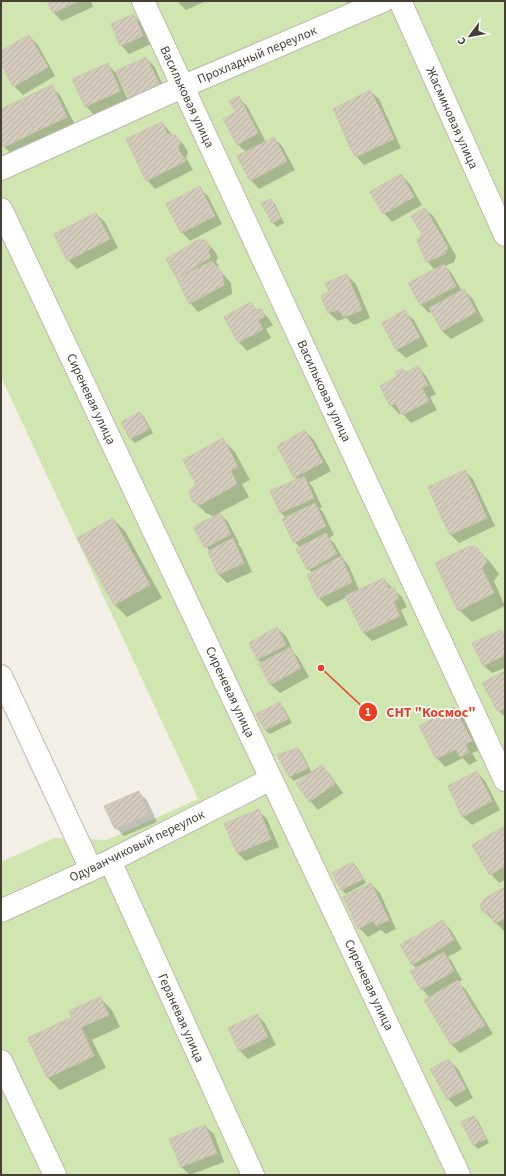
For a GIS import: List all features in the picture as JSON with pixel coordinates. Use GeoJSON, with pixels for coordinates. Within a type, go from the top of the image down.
{"type":"FeatureCollection","features":[{"type":"Feature","properties":{"kind":"lane","name":"Васильковая улица"},"geometry":{"type":"LineString","coordinates":[[143,1],[505,780]]}},
{"type":"Feature","properties":{"kind":"lane","name":"Прохладный переулок"},"geometry":{"type":"LineString","coordinates":[[1,169],[182,87],[383,1]]}},
{"type":"Feature","properties":{"kind":"lane","name":"Жасминовая улица"},"geometry":{"type":"LineString","coordinates":[[400,1],[505,235]]}},
{"type":"Feature","properties":{"kind":"lane","name":"Сиреневая улица"},"geometry":{"type":"LineString","coordinates":[[1,209],[458,1175]]}},
{"type":"Feature","properties":{"kind":"lane","name":"Гераневая улица"},"geometry":{"type":"LineString","coordinates":[[1,676],[101,865],[253,1175]]}},
{"type":"Feature","properties":{"kind":"lane","name":"Одуванчиковый переулок"},"geometry":{"type":"LineString","coordinates":[[1,911],[101,865],[271,779]]}},
{"type":"Feature","properties":{"kind":"lane"},"geometry":{"type":"LineString","coordinates":[[1,1061],[55,1175]]}},
{"type":"Feature","properties":{"kind":"green space"},"geometry":{"type":"Polygon","coordinates":[[[1,1],[505,1],[505,1175],[1,1175],[1,862],[54,838],[107,840],[198,799],[1,377],[1,1]]]}},
{"type":"Feature","properties":{"kind":"building"},"geometry":{"type":"Polygon","coordinates":[[[47,1],[79,1],[53,13],[47,1]]]}},
{"type":"Feature","properties":{"kind":"building"},"geometry":{"type":"Polygon","coordinates":[[[134,14],[143,36],[120,46],[111,24],[134,14]]]}},
{"type":"Feature","properties":{"kind":"building"},"geometry":{"type":"Polygon","coordinates":[[[29,35],[48,67],[13,87],[1,64],[1,51],[29,35]]]}},
{"type":"Feature","properties":{"kind":"building"},"geometry":{"type":"Polygon","coordinates":[[[146,57],[162,89],[132,104],[116,71],[146,57]]]}},
{"type":"Feature","properties":{"kind":"building"},"geometry":{"type":"Polygon","coordinates":[[[108,63],[120,91],[85,107],[72,79],[108,63]]]}},
{"type":"Feature","properties":{"kind":"building"},"geometry":{"type":"Polygon","coordinates":[[[52,85],[67,117],[35,132],[20,100],[52,85]]]}},
{"type":"Feature","properties":{"kind":"building"},"geometry":{"type":"Polygon","coordinates":[[[370,90],[382,113],[343,131],[333,109],[370,90]]]}},
{"type":"Feature","properties":{"kind":"building"},"geometry":{"type":"Polygon","coordinates":[[[239,96],[258,133],[237,145],[223,119],[236,112],[229,101],[239,96]]]}},
{"type":"Feature","properties":{"kind":"building"},"geometry":{"type":"Polygon","coordinates":[[[20,100],[35,132],[4,147],[1,142],[1,109],[20,100]]]}},
{"type":"Feature","properties":{"kind":"building"},"geometry":{"type":"Polygon","coordinates":[[[382,113],[394,139],[355,157],[343,131],[382,113]]]}},
{"type":"Feature","properties":{"kind":"building"},"geometry":{"type":"Polygon","coordinates":[[[162,122],[167,134],[175,135],[180,142],[178,149],[186,161],[146,181],[126,139],[162,122]]]}},
{"type":"Feature","properties":{"kind":"building"},"geometry":{"type":"Polygon","coordinates":[[[274,137],[287,161],[250,181],[237,156],[274,137]]]}},
{"type":"Feature","properties":{"kind":"building"},"geometry":{"type":"Polygon","coordinates":[[[401,174],[414,197],[383,214],[370,192],[401,174]]]}},
{"type":"Feature","properties":{"kind":"building"},"geometry":{"type":"Polygon","coordinates":[[[200,186],[215,216],[181,233],[166,204],[200,186]]]}},
{"type":"Feature","properties":{"kind":"building"},"geometry":{"type":"Polygon","coordinates":[[[271,199],[281,218],[272,223],[261,203],[271,199]]]}},
{"type":"Feature","properties":{"kind":"building"},"geometry":{"type":"Polygon","coordinates":[[[425,208],[448,247],[445,254],[426,262],[417,240],[422,234],[411,216],[425,208]]]}},
{"type":"Feature","properties":{"kind":"building"},"geometry":{"type":"Polygon","coordinates":[[[96,213],[110,239],[67,261],[54,234],[96,213]]]}},
{"type":"Feature","properties":{"kind":"building"},"geometry":{"type":"Polygon","coordinates":[[[198,240],[206,240],[210,248],[208,252],[211,257],[177,278],[166,259],[198,240]]]}},
{"type":"Feature","properties":{"kind":"building"},"geometry":{"type":"Polygon","coordinates":[[[212,261],[222,273],[224,285],[189,304],[177,278],[212,261]]]}},
{"type":"Feature","properties":{"kind":"building"},"geometry":{"type":"Polygon","coordinates":[[[444,264],[456,286],[420,305],[408,283],[444,264]]]}},
{"type":"Feature","properties":{"kind":"building"},"geometry":{"type":"Polygon","coordinates":[[[347,274],[362,310],[344,317],[338,310],[328,313],[321,296],[329,292],[325,283],[347,274]]]}},
{"type":"Feature","properties":{"kind":"building"},"geometry":{"type":"Polygon","coordinates":[[[464,289],[476,312],[442,331],[429,308],[464,289]]]}},
{"type":"Feature","properties":{"kind":"building"},"geometry":{"type":"Polygon","coordinates":[[[251,302],[256,310],[261,309],[265,316],[258,320],[263,329],[238,343],[224,317],[251,302]]]}},
{"type":"Feature","properties":{"kind":"building"},"geometry":{"type":"Polygon","coordinates":[[[405,310],[420,337],[396,350],[382,323],[405,310]]]}},
{"type":"Feature","properties":{"kind":"building"},"geometry":{"type":"Polygon","coordinates":[[[418,366],[428,385],[422,388],[429,401],[402,415],[395,403],[390,406],[380,386],[396,377],[396,371],[402,369],[407,372],[418,366]]]}},
{"type":"Feature","properties":{"kind":"building"},"geometry":{"type":"Polygon","coordinates":[[[140,412],[149,429],[130,439],[121,422],[140,412]]]}},
{"type":"Feature","properties":{"kind":"building"},"geometry":{"type":"Polygon","coordinates":[[[305,430],[323,462],[294,478],[277,446],[305,430]]]}},
{"type":"Feature","properties":{"kind":"building"},"geometry":{"type":"Polygon","coordinates":[[[223,438],[238,467],[231,471],[237,484],[200,505],[192,501],[189,491],[196,484],[183,460],[223,438]]]}},
{"type":"Feature","properties":{"kind":"building"},"geometry":{"type":"Polygon","coordinates":[[[465,470],[476,493],[438,510],[428,487],[465,470]]]}},
{"type":"Feature","properties":{"kind":"building"},"geometry":{"type":"Polygon","coordinates":[[[304,476],[314,498],[280,513],[270,491],[304,476]]]}},
{"type":"Feature","properties":{"kind":"building"},"geometry":{"type":"Polygon","coordinates":[[[476,493],[487,518],[450,535],[438,510],[476,493]]]}},
{"type":"Feature","properties":{"kind":"building"},"geometry":{"type":"Polygon","coordinates":[[[315,503],[326,526],[294,543],[282,519],[315,503]]]}},
{"type":"Feature","properties":{"kind":"building"},"geometry":{"type":"Polygon","coordinates":[[[220,513],[231,534],[205,548],[193,527],[220,513]]]}},
{"type":"Feature","properties":{"kind":"building"},"geometry":{"type":"Polygon","coordinates":[[[113,518],[150,585],[114,605],[77,538],[113,518]]]}},
{"type":"Feature","properties":{"kind":"building"},"geometry":{"type":"Polygon","coordinates":[[[326,533],[337,554],[308,570],[296,549],[326,533]]]}},
{"type":"Feature","properties":{"kind":"building"},"geometry":{"type":"Polygon","coordinates":[[[233,538],[244,563],[218,575],[208,551],[233,538]]]}},
{"type":"Feature","properties":{"kind":"building"},"geometry":{"type":"Polygon","coordinates":[[[470,546],[478,548],[487,561],[482,568],[494,593],[458,611],[435,563],[470,546]]]}},
{"type":"Feature","properties":{"kind":"building"},"geometry":{"type":"Polygon","coordinates":[[[341,556],[352,582],[318,599],[307,575],[341,556]]]}},
{"type":"Feature","properties":{"kind":"building"},"geometry":{"type":"Polygon","coordinates":[[[384,578],[389,589],[394,587],[399,599],[393,601],[400,616],[363,633],[345,596],[384,578]]]}},
{"type":"Feature","properties":{"kind":"building"},"geometry":{"type":"Polygon","coordinates":[[[277,627],[286,645],[257,660],[249,643],[277,627]]]}},
{"type":"Feature","properties":{"kind":"building"},"geometry":{"type":"Polygon","coordinates":[[[501,630],[505,638],[505,655],[483,666],[472,643],[501,630]]]}},
{"type":"Feature","properties":{"kind":"building"},"geometry":{"type":"Polygon","coordinates":[[[290,647],[301,668],[270,685],[259,664],[290,647]]]}},
{"type":"Feature","properties":{"kind":"building"},"geometry":{"type":"Polygon","coordinates":[[[505,671],[505,708],[498,712],[482,683],[505,671]]]}},
{"type":"Feature","properties":{"kind":"building"},"geometry":{"type":"Polygon","coordinates":[[[280,702],[288,719],[265,730],[256,714],[280,702]]]}},
{"type":"Feature","properties":{"kind":"building"},"geometry":{"type":"Polygon","coordinates":[[[454,707],[472,741],[465,744],[469,752],[460,757],[456,749],[436,759],[419,726],[454,707]]]}},
{"type":"Feature","properties":{"kind":"building"},"geometry":{"type":"Polygon","coordinates":[[[298,748],[308,768],[289,777],[277,755],[298,748]]]}},
{"type":"Feature","properties":{"kind":"building"},"geometry":{"type":"Polygon","coordinates":[[[322,765],[335,784],[309,802],[296,783],[322,765]]]}},
{"type":"Feature","properties":{"kind":"building"},"geometry":{"type":"Polygon","coordinates":[[[477,771],[492,801],[462,817],[448,786],[477,771]]]}},
{"type":"Feature","properties":{"kind":"building"},"geometry":{"type":"Polygon","coordinates":[[[139,791],[149,814],[115,829],[104,806],[139,791]]]}},
{"type":"Feature","properties":{"kind":"building"},"geometry":{"type":"Polygon","coordinates":[[[259,809],[271,839],[237,853],[224,824],[259,809]]]}},
{"type":"Feature","properties":{"kind":"building"},"geometry":{"type":"Polygon","coordinates":[[[503,827],[505,831],[505,866],[490,875],[472,845],[503,827]]]}},
{"type":"Feature","properties":{"kind":"building"},"geometry":{"type":"Polygon","coordinates":[[[353,862],[363,879],[341,890],[332,873],[353,862]]]}},
{"type":"Feature","properties":{"kind":"building"},"geometry":{"type":"Polygon","coordinates":[[[371,883],[389,920],[376,926],[373,921],[358,929],[343,897],[371,883]]]}},
{"type":"Feature","properties":{"kind":"building"},"geometry":{"type":"Polygon","coordinates":[[[505,887],[505,918],[495,924],[489,913],[483,912],[480,905],[484,899],[505,887]]]}},
{"type":"Feature","properties":{"kind":"building"},"geometry":{"type":"Polygon","coordinates":[[[443,920],[454,940],[412,965],[400,945],[443,920]]]}},
{"type":"Feature","properties":{"kind":"building"},"geometry":{"type":"Polygon","coordinates":[[[444,952],[454,971],[421,990],[410,971],[444,952]]]}},
{"type":"Feature","properties":{"kind":"building"},"geometry":{"type":"Polygon","coordinates":[[[458,980],[471,1004],[438,1023],[424,1000],[458,980]]]}},
{"type":"Feature","properties":{"kind":"building"},"geometry":{"type":"Polygon","coordinates":[[[100,997],[109,1015],[81,1027],[94,1056],[47,1078],[28,1038],[72,1017],[69,1011],[100,997]]]}},
{"type":"Feature","properties":{"kind":"building"},"geometry":{"type":"Polygon","coordinates":[[[471,1004],[485,1025],[451,1045],[438,1023],[471,1004]]]}},
{"type":"Feature","properties":{"kind":"building"},"geometry":{"type":"Polygon","coordinates":[[[257,1014],[268,1037],[239,1051],[228,1028],[257,1014]]]}},
{"type":"Feature","properties":{"kind":"building"},"geometry":{"type":"Polygon","coordinates":[[[449,1059],[466,1089],[447,1099],[430,1069],[449,1059]]]}},
{"type":"Feature","properties":{"kind":"building"},"geometry":{"type":"Polygon","coordinates":[[[474,1116],[486,1139],[473,1145],[461,1122],[474,1116]]]}},
{"type":"Feature","properties":{"kind":"building"},"geometry":{"type":"Polygon","coordinates":[[[205,1125],[217,1153],[181,1167],[169,1139],[205,1125]]]}},
{"type":"Feature","properties":{"kind":"place","name":"СНТ \"Космос\""},"geometry":{"type":"Point","coordinates":[321,668]}}]}
